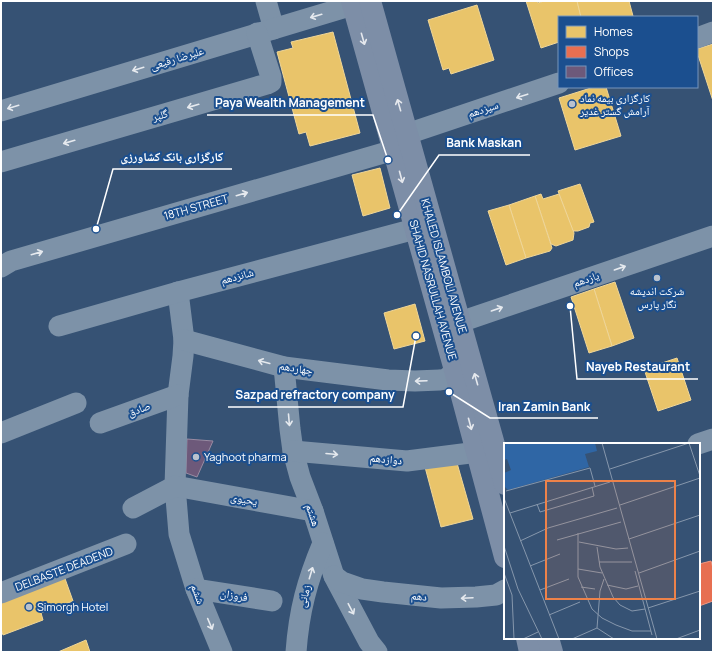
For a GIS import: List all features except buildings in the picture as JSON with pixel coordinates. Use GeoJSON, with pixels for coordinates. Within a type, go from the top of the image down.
{"type":"FeatureCollection","features":[{"type":"Feature","properties":{"kind":"main road","name":"SHAHID NASRULLAH AVENUE"},"geometry":{"type":"LineString","coordinates":[[358,2],[400,142],[415,229],[478,452],[504,553]]}},
{"type":"Feature","properties":{"kind":"main road","name":"KHALED ISLAMBOLI AVENUE"},"geometry":{"type":"LineString","coordinates":[[400,142],[460,322],[504,480]]}},
{"type":"Feature","properties":{"kind":"main road"},"geometry":{"type":"LineString","coordinates":[[527,639],[530,652]]}},
{"type":"Feature","properties":{"kind":"main road"},"geometry":{"type":"LineString","coordinates":[[548,639],[552,652]]}},
{"type":"Feature","properties":{"kind":"street"},"geometry":{"type":"LineString","coordinates":[[265,31],[266,1]]}},
{"type":"Feature","properties":{"kind":"street","name":"علیرضا رفیعی"},"geometry":{"type":"LineString","coordinates":[[1,111],[358,2]]}},
{"type":"Feature","properties":{"kind":"street","name":"گلپر"},"geometry":{"type":"LineString","coordinates":[[1,162],[267,84],[271,82],[271,77],[265,31]]}},
{"type":"Feature","properties":{"kind":"street"},"geometry":{"type":"LineString","coordinates":[[698,38],[713,32]]}},
{"type":"Feature","properties":{"kind":"street","name":"سیزدهم"},"geometry":{"type":"LineString","coordinates":[[400,142],[558,83]]}},
{"type":"Feature","properties":{"kind":"street","name":"18TH STREET"},"geometry":{"type":"LineString","coordinates":[[1,268],[10,261],[400,142]]}},
{"type":"Feature","properties":{"kind":"street","name":"شانزدهم"},"geometry":{"type":"LineString","coordinates":[[59,326],[178,292],[415,229]]}},
{"type":"Feature","properties":{"kind":"street","name":"یازدهم"},"geometry":{"type":"LineString","coordinates":[[460,322],[713,236]]}},
{"type":"Feature","properties":{"kind":"street"},"geometry":{"type":"LineString","coordinates":[[178,292],[184,340]]}},
{"type":"Feature","properties":{"kind":"street","name":"چهاردهم"},"geometry":{"type":"LineString","coordinates":[[184,340],[284,367],[388,380],[440,380],[446,379],[455,370]]}},
{"type":"Feature","properties":{"kind":"street","name":"ششم"},"geometry":{"type":"LineString","coordinates":[[184,340],[178,395],[175,486],[179,534],[196,589],[222,652]]}},
{"type":"Feature","properties":{"kind":"street","name":"هشتم"},"geometry":{"type":"LineString","coordinates":[[284,367],[293,451],[300,477],[313,511],[334,576],[369,642],[377,652]]}},
{"type":"Feature","properties":{"kind":"street","name":"صادق"},"geometry":{"type":"LineString","coordinates":[[100,423],[178,395]]}},
{"type":"Feature","properties":{"kind":"street"},"geometry":{"type":"LineString","coordinates":[[1,433],[76,404]]}},
{"type":"Feature","properties":{"kind":"street"},"geometry":{"type":"LineString","coordinates":[[700,443],[713,439]]}},
{"type":"Feature","properties":{"kind":"street","name":"دوازدهم"},"geometry":{"type":"LineString","coordinates":[[293,451],[407,460],[478,452]]}},
{"type":"Feature","properties":{"kind":"street"},"geometry":{"type":"LineString","coordinates":[[133,508],[175,486]]}},
{"type":"Feature","properties":{"kind":"street","name":"یحیوی"},"geometry":{"type":"LineString","coordinates":[[175,486],[313,511]]}},
{"type":"Feature","properties":{"kind":"street","name":"زمانی"},"geometry":{"type":"LineString","coordinates":[[296,652],[300,612],[313,566],[323,543]]}},
{"type":"Feature","properties":{"kind":"street","name":"DELBASTE DEADEND"},"geometry":{"type":"LineString","coordinates":[[1,593],[126,544]]}},
{"type":"Feature","properties":{"kind":"street","name":"دهم"},"geometry":{"type":"LineString","coordinates":[[334,576],[342,582],[362,589],[441,598],[476,597],[496,594],[504,590]]}},
{"type":"Feature","properties":{"kind":"street","name":"فروزان"},"geometry":{"type":"LineString","coordinates":[[196,589],[272,601]]}},
{"type":"Feature","properties":{"kind":"place","name":"کارگزاری بیمه نماد آرامش گستر غدیر"},"geometry":{"type":"Point","coordinates":[572,104]}},
{"type":"Feature","properties":{"kind":"place","name":"Paya Wealth Management"},"geometry":{"type":"Point","coordinates":[388,160]}},
{"type":"Feature","properties":{"kind":"place","name":"Bank Maskan"},"geometry":{"type":"Point","coordinates":[397,215]}},
{"type":"Feature","properties":{"kind":"place","name":"کارگزاری بانک کشاورزی"},"geometry":{"type":"Point","coordinates":[96,229]}},
{"type":"Feature","properties":{"kind":"place","name":"شرکت اندیشه نگار پارس"},"geometry":{"type":"Point","coordinates":[657,278]}},
{"type":"Feature","properties":{"kind":"place","name":"Nayeb Restaurant"},"geometry":{"type":"Point","coordinates":[570,306]}},
{"type":"Feature","properties":{"kind":"place","name":"Sazpad refractory company"},"geometry":{"type":"Point","coordinates":[416,336]}},
{"type":"Feature","properties":{"kind":"place","name":"Iran Zamin Bank"},"geometry":{"type":"Point","coordinates":[449,392]}},
{"type":"Feature","properties":{"kind":"place","name":"Yaghoot pharma"},"geometry":{"type":"Point","coordinates":[196,457]}},
{"type":"Feature","properties":{"kind":"place","name":"Simorgh Hotel"},"geometry":{"type":"Point","coordinates":[29,607]}}]}
